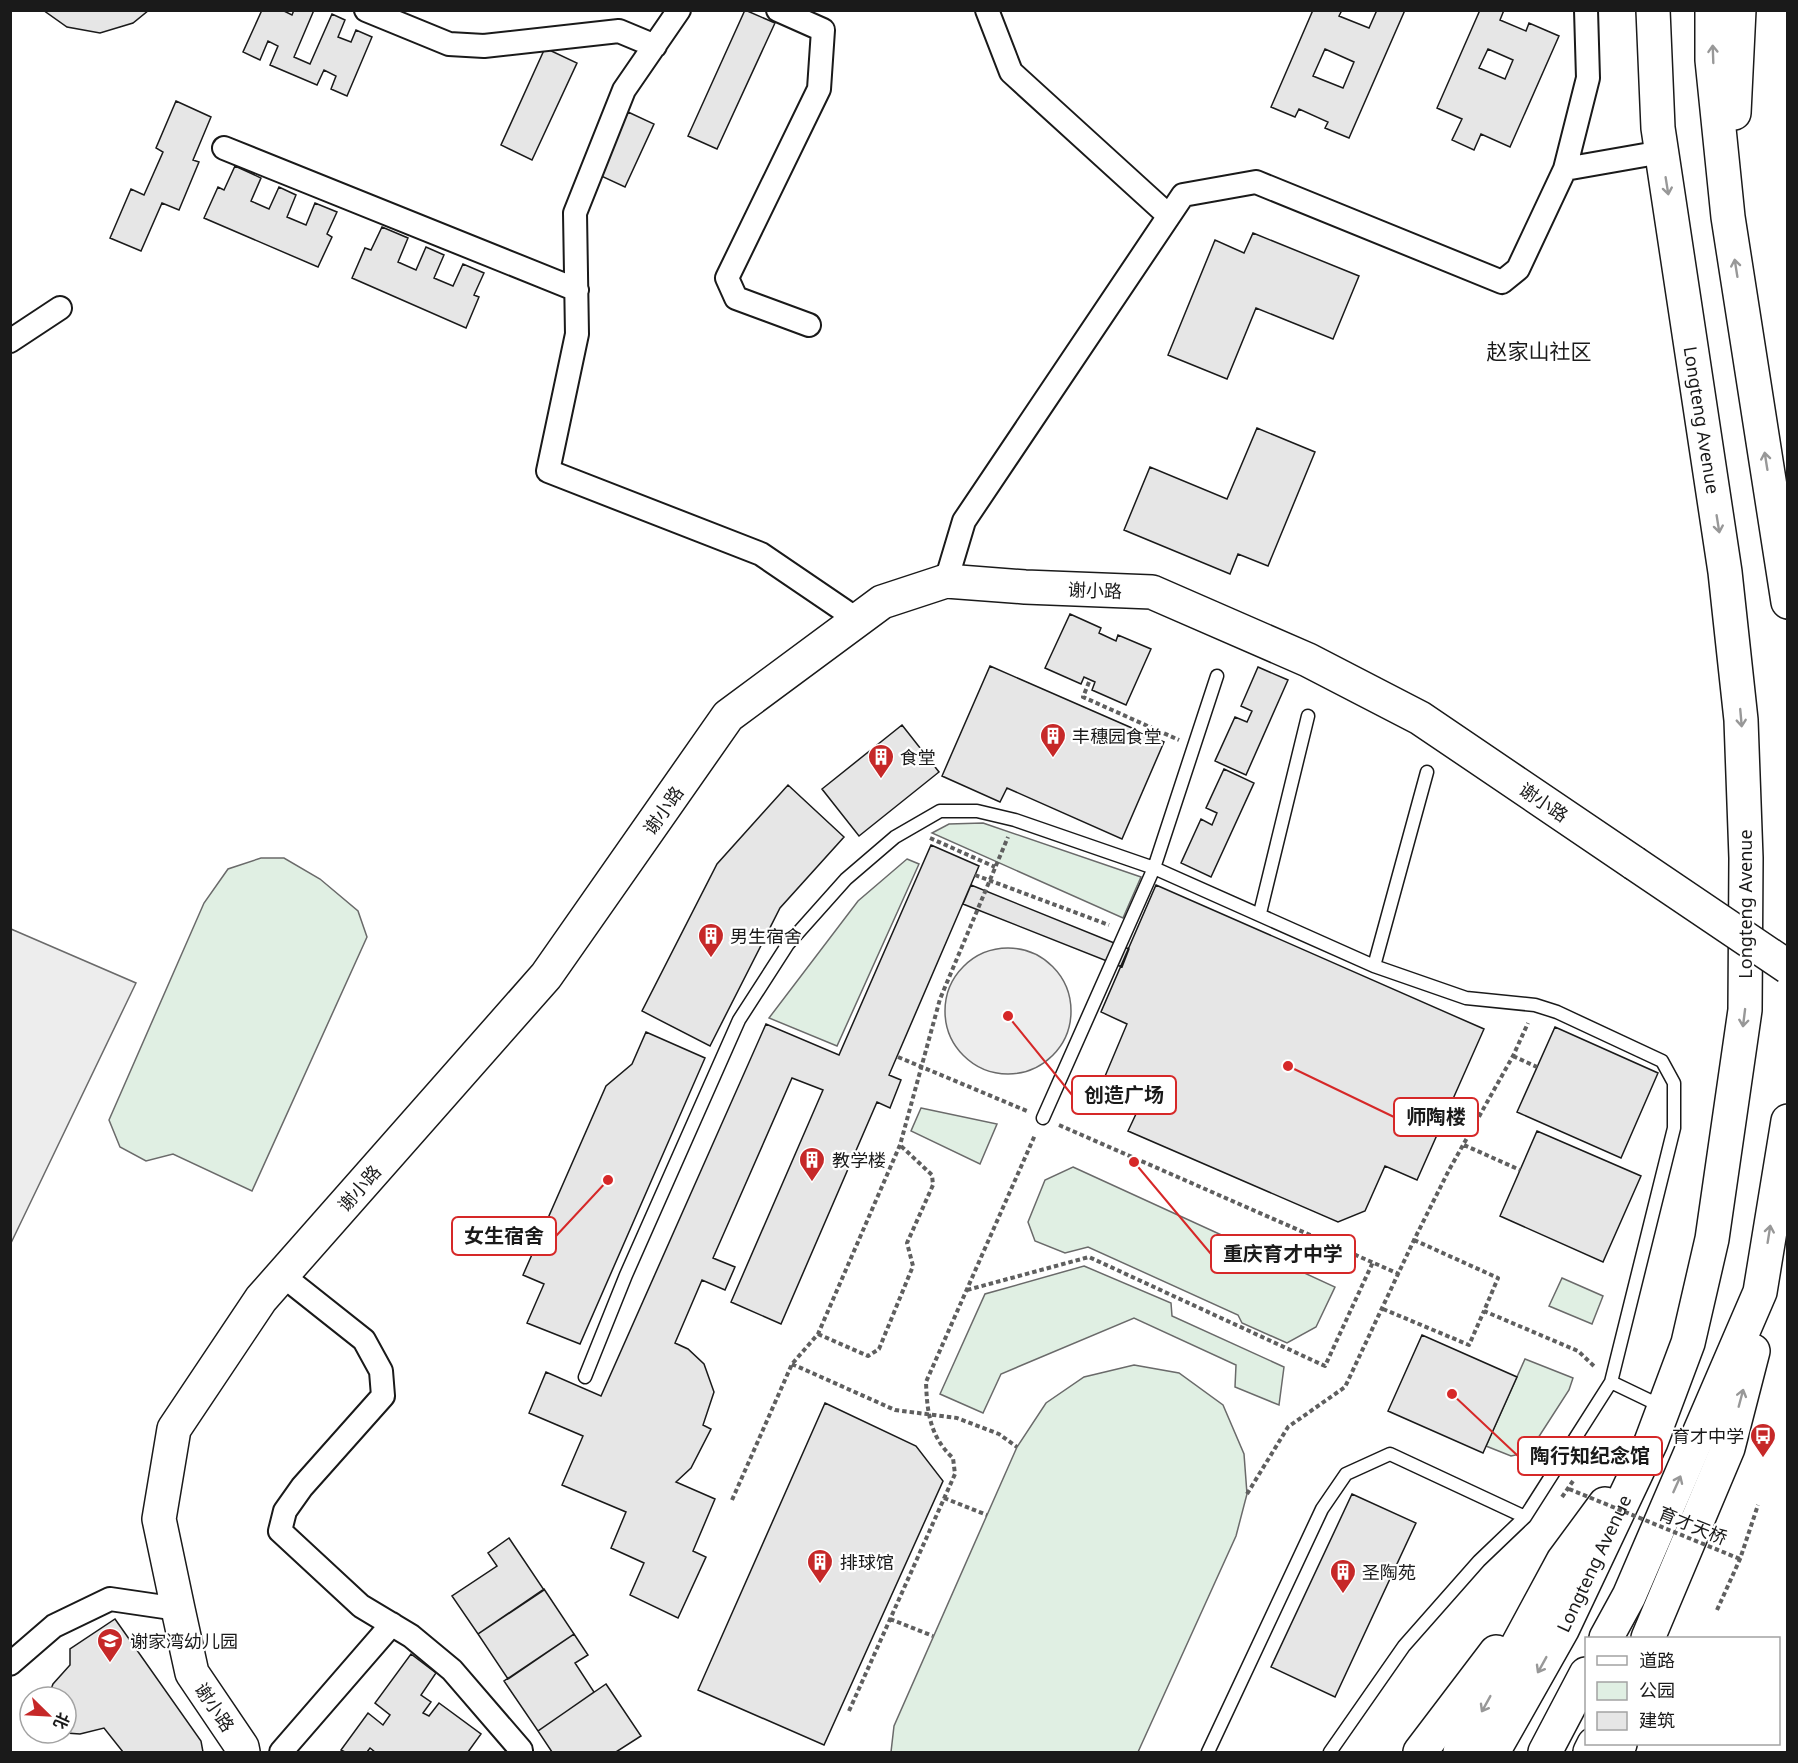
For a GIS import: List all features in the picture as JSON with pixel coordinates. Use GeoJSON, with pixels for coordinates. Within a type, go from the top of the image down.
{"type":"FeatureCollection","features":[{"type":"Feature","properties":{"kind":"main road"},"geometry":{"type":"LineString","coordinates":[[1636,10],[1660,140]]}},
{"type":"Feature","properties":{"kind":"main road","name":"Longteng Avenue"},"geometry":{"type":"LineString","coordinates":[[1492,1752],[1562,1630],[1651,1442],[1688,1343],[1712,1239],[1745,1010],[1746,858],[1742,720],[1725,572],[1660,140],[1653,10]]}},
{"type":"Feature","properties":{"kind":"main road"},"geometry":{"type":"LineString","coordinates":[[1712,10],[1712,60],[1728,217],[1788,602]]}},
{"type":"Feature","properties":{"kind":"main road"},"geometry":{"type":"LineString","coordinates":[[1728,217],[1739,10]]}},
{"type":"Feature","properties":{"kind":"main road","name":"谢小路"},"geometry":{"type":"LineString","coordinates":[[243,1752],[242,1747],[192,1673],[178,1609],[159,1519],[174,1429],[261,1299],[546,976],[728,716],[882,602],[946,581],[1025,588],[1152,592],[1308,660],[1420,718],[1788,967]]}},
{"type":"Feature","properties":{"kind":"main road"},"geometry":{"type":"LineString","coordinates":[[1648,1637],[1728,1448],[1752,1356],[1788,1121]]}},
{"type":"Feature","properties":{"kind":"main road"},"geometry":{"type":"LineString","coordinates":[[1607,1637],[1629,1596],[1760,1292]]}},
{"type":"Feature","properties":{"kind":"main road"},"geometry":{"type":"LineString","coordinates":[[1420,1752],[1651,1442]]}},
{"type":"Feature","properties":{"kind":"main road"},"geometry":{"type":"LineString","coordinates":[[1629,1596],[1701,1513]]}},
{"type":"Feature","properties":{"kind":"main road"},"geometry":{"type":"LineString","coordinates":[[1660,1637],[1701,1513]]}},
{"type":"Feature","properties":{"kind":"main road"},"geometry":{"type":"LineString","coordinates":[[1460,1752],[1563,1562]]}},
{"type":"Feature","properties":{"kind":"main road"},"geometry":{"type":"LineString","coordinates":[[1545,1752],[1585,1678]]}},
{"type":"Feature","properties":{"kind":"street"},"geometry":{"type":"LineString","coordinates":[[366,10],[449,44],[484,46],[619,31],[655,46]]}},
{"type":"Feature","properties":{"kind":"street"},"geometry":{"type":"LineString","coordinates":[[679,10],[624,90],[576,213],[577,334],[548,471],[761,554],[858,620]]}},
{"type":"Feature","properties":{"kind":"street"},"geometry":{"type":"LineString","coordinates":[[778,10],[823,30],[819,89],[727,278],[736,298],[809,325]]}},
{"type":"Feature","properties":{"kind":"street"},"geometry":{"type":"LineString","coordinates":[[987,10],[1011,72],[1168,215]]}},
{"type":"Feature","properties":{"kind":"street"},"geometry":{"type":"LineString","coordinates":[[946,581],[964,521],[1183,195],[1256,182],[1502,282],[1518,269],[1565,169],[1588,78],[1584,13]]}},
{"type":"Feature","properties":{"kind":"street"},"geometry":{"type":"LineString","coordinates":[[1565,169],[1660,140]]}},
{"type":"Feature","properties":{"kind":"street"},"geometry":{"type":"LineString","coordinates":[[224,148],[577,290]]}},
{"type":"Feature","properties":{"kind":"street"},"geometry":{"type":"LineString","coordinates":[[10,341],[60,308]]}},
{"type":"Feature","properties":{"kind":"street"},"geometry":{"type":"LineString","coordinates":[[282,1275],[364,1340],[381,1371],[383,1396],[302,1487],[285,1511],[280,1531],[361,1606],[411,1636],[452,1670],[521,1750]]}},
{"type":"Feature","properties":{"kind":"street"},"geometry":{"type":"LineString","coordinates":[[10,1664],[54,1626],[110,1599],[178,1609]]}},
{"type":"Feature","properties":{"kind":"street"},"geometry":{"type":"LineString","coordinates":[[281,1752],[392,1624]]}},
{"type":"Feature","properties":{"kind":"lane"},"geometry":{"type":"LineString","coordinates":[[1043,1118],[1154,868],[1217,676]]}},
{"type":"Feature","properties":{"kind":"lane"},"geometry":{"type":"LineString","coordinates":[[1260,913],[1308,716]]}},
{"type":"Feature","properties":{"kind":"lane"},"geometry":{"type":"LineString","coordinates":[[1374,966],[1426,772]]}},
{"type":"Feature","properties":{"kind":"lane"},"geometry":{"type":"LineString","coordinates":[[585,1377],[626,1275],[739,1020],[788,944],[846,879],[895,837],[940,812],[977,811],[1015,820],[1154,868],[1260,913],[1374,966],[1466,998],[1535,1005],[1557,1012],[1662,1061],[1674,1083],[1674,1128],[1611,1382],[1525,1517],[1479,1561],[1404,1646],[1330,1752]]}},
{"type":"Feature","properties":{"kind":"lane"},"geometry":{"type":"LineString","coordinates":[[1611,1382],[1664,1407]]}},
{"type":"Feature","properties":{"kind":"lane"},"geometry":{"type":"LineString","coordinates":[[1208,1752],[1322,1509],[1346,1474],[1390,1454],[1525,1517]]}},
{"type":"Feature","properties":{"kind":"path"},"geometry":{"type":"LineString","coordinates":[[1089,682],[1083,697],[1193,747]]}},
{"type":"Feature","properties":{"kind":"path"},"geometry":{"type":"LineString","coordinates":[[732,1500],[792,1364],[818,1334],[900,1145],[923,1068],[940,999],[1015,820]]}},
{"type":"Feature","properties":{"kind":"path"},"geometry":{"type":"LineString","coordinates":[[933,839],[995,867]]}},
{"type":"Feature","properties":{"kind":"path"},"geometry":{"type":"LineString","coordinates":[[975,875],[1125,931]]}},
{"type":"Feature","properties":{"kind":"path"},"geometry":{"type":"LineString","coordinates":[[1246,1494],[1288,1426],[1345,1387],[1414,1240],[1464,1144],[1514,1056],[1535,1005]]}},
{"type":"Feature","properties":{"kind":"path"},"geometry":{"type":"LineString","coordinates":[[1514,1056],[1537,1067]]}},
{"type":"Feature","properties":{"kind":"path"},"geometry":{"type":"LineString","coordinates":[[898,1057],[1399,1274]]}},
{"type":"Feature","properties":{"kind":"path"},"geometry":{"type":"LineString","coordinates":[[849,1711],[955,1474],[953,1458],[940,1446],[927,1413],[926,1382],[1043,1118]]}},
{"type":"Feature","properties":{"kind":"path"},"geometry":{"type":"LineString","coordinates":[[1464,1144],[1520,1170]]}},
{"type":"Feature","properties":{"kind":"path"},"geometry":{"type":"LineString","coordinates":[[818,1334],[868,1356],[879,1349],[913,1266],[907,1244],[933,1185],[932,1175],[900,1145]]}},
{"type":"Feature","properties":{"kind":"path"},"geometry":{"type":"LineString","coordinates":[[1383,1309],[1469,1346],[1498,1278],[1414,1240]]}},
{"type":"Feature","properties":{"kind":"path"},"geometry":{"type":"LineString","coordinates":[[966,1290],[1089,1257],[1325,1366],[1373,1262]]}},
{"type":"Feature","properties":{"kind":"path"},"geometry":{"type":"LineString","coordinates":[[1484,1311],[1578,1351]]}},
{"type":"Feature","properties":{"kind":"path"},"geometry":{"type":"LineString","coordinates":[[792,1364],[895,1410],[957,1418],[999,1434],[1017,1447]]}},
{"type":"Feature","properties":{"kind":"path","name":"育才天桥"},"geometry":{"type":"LineString","coordinates":[[1569,1489],[1740,1559]]}},
{"type":"Feature","properties":{"kind":"path"},"geometry":{"type":"LineString","coordinates":[[944,1498],[987,1515]]}},
{"type":"Feature","properties":{"kind":"path"},"geometry":{"type":"LineString","coordinates":[[1717,1610],[1740,1559],[1758,1505]]}},
{"type":"Feature","properties":{"kind":"path"},"geometry":{"type":"LineString","coordinates":[[890,1619],[933,1636]]}},
{"type":"Feature","properties":{"kind":"green space"},"geometry":{"type":"Polygon","coordinates":[[[983,823],[1141,877],[1123,918],[932,833],[949,824],[983,823]]]}},
{"type":"Feature","properties":{"kind":"green space"},"geometry":{"type":"Polygon","coordinates":[[[261,858],[284,858],[320,879],[358,911],[367,937],[252,1191],[173,1154],[146,1161],[120,1147],[109,1120],[204,903],[228,869],[261,858]]]}},
{"type":"Feature","properties":{"kind":"green space"},"geometry":{"type":"Polygon","coordinates":[[[907,859],[919,864],[837,1046],[769,1018],[858,901],[907,859]]]}},
{"type":"Feature","properties":{"kind":"green space"},"geometry":{"type":"Polygon","coordinates":[[[921,1108],[997,1124],[980,1164],[911,1131],[921,1108]]]}},
{"type":"Feature","properties":{"kind":"green space"},"geometry":{"type":"Polygon","coordinates":[[[1073,1167],[1335,1287],[1316,1327],[1287,1343],[1242,1323],[1238,1315],[1088,1247],[1065,1253],[1035,1241],[1028,1222],[1045,1180],[1073,1167]]]}},
{"type":"Feature","properties":{"kind":"green space"},"geometry":{"type":"Polygon","coordinates":[[[1084,1266],[1171,1303],[1172,1316],[1284,1367],[1279,1405],[1235,1387],[1236,1365],[1134,1318],[1001,1374],[983,1413],[940,1394],[985,1294],[1084,1266]]]}},
{"type":"Feature","properties":{"kind":"green space"},"geometry":{"type":"Polygon","coordinates":[[[1562,1278],[1603,1296],[1592,1324],[1549,1306],[1562,1278]]]}},
{"type":"Feature","properties":{"kind":"green space"},"geometry":{"type":"Polygon","coordinates":[[[1525,1359],[1573,1378],[1569,1390],[1529,1452],[1511,1456],[1486,1446],[1525,1359]]]}},
{"type":"Feature","properties":{"kind":"green space"},"geometry":{"type":"Polygon","coordinates":[[[1134,1365],[1179,1373],[1223,1405],[1244,1454],[1247,1494],[1236,1536],[1138,1752],[891,1752],[894,1726],[1017,1447],[1046,1403],[1084,1377],[1134,1365]]]}},
{"type":"Feature","properties":{"kind":"shaded area"},"geometry":{"type":"Polygon","coordinates":[[[11,929],[136,983],[11,1243],[11,929]]]}},
{"type":"Feature","properties":{"kind":"shaded area"},"geometry":{"type":"Polygon","coordinates":[[[1008,948],[1032,953],[1052,967],[1066,987],[1071,1011],[1066,1035],[1052,1055],[1032,1069],[1008,1074],[984,1069],[964,1055],[950,1035],[945,1011],[950,987],[964,967],[984,953],[1008,948]]]}},
{"type":"Feature","properties":{"kind":"building"},"geometry":{"type":"Polygon","coordinates":[[[43,10],[149,10],[133,23],[100,33],[67,27],[43,10]]]}},
{"type":"Feature","properties":{"kind":"building"},"geometry":{"type":"Polygon","coordinates":[[[262,10],[282,10],[292,15],[294,10],[314,10],[294,57],[310,64],[332,14],[345,20],[338,37],[351,42],[356,30],[372,37],[347,96],[331,89],[336,76],[324,70],[317,85],[270,65],[278,46],[268,41],[260,60],[243,52],[262,10]]]}},
{"type":"Feature","properties":{"kind":"building"},"geometry":{"type":"Polygon","coordinates":[[[745,10],[775,23],[717,149],[688,136],[745,10]]]}},
{"type":"Feature","properties":{"kind":"building"},"geometry":{"type":"Polygon","coordinates":[[[1313,10],[1342,10],[1339,16],[1369,28],[1377,10],[1405,10],[1349,138],[1325,128],[1328,122],[1299,109],[1295,117],[1271,107],[1313,10]],[[1325,49],[1313,76],[1343,88],[1354,62],[1325,49]]]}},
{"type":"Feature","properties":{"kind":"building"},"geometry":{"type":"Polygon","coordinates":[[[1480,10],[1504,10],[1500,20],[1526,31],[1529,23],[1559,36],[1510,147],[1481,134],[1474,150],[1452,140],[1462,119],[1437,108],[1480,10]],[[1488,49],[1479,68],[1505,79],[1513,60],[1488,49]]]}},
{"type":"Feature","properties":{"kind":"building"},"geometry":{"type":"Polygon","coordinates":[[[545,48],[577,63],[532,160],[501,145],[545,48]]]}},
{"type":"Feature","properties":{"kind":"building"},"geometry":{"type":"Polygon","coordinates":[[[176,101],[211,117],[193,160],[199,162],[179,210],[162,203],[141,251],[110,238],[131,189],[144,195],[163,152],[156,148],[176,101]]]}},
{"type":"Feature","properties":{"kind":"building"},"geometry":{"type":"Polygon","coordinates":[[[628,112],[654,124],[625,187],[599,175],[628,112]]]}},
{"type":"Feature","properties":{"kind":"building"},"geometry":{"type":"Polygon","coordinates":[[[235,166],[261,178],[251,201],[269,209],[279,187],[296,195],[287,217],[306,225],[315,203],[337,212],[327,234],[332,237],[318,267],[204,218],[218,187],[224,190],[235,166]]]}},
{"type":"Feature","properties":{"kind":"building"},"geometry":{"type":"Polygon","coordinates":[[[382,227],[408,238],[398,262],[416,270],[426,247],[444,255],[434,278],[453,286],[463,264],[484,273],[474,295],[479,297],[466,328],[352,278],[365,248],[371,250],[382,227]]]}},
{"type":"Feature","properties":{"kind":"building"},"geometry":{"type":"Polygon","coordinates":[[[1253,233],[1359,276],[1333,339],[1256,308],[1227,379],[1168,355],[1215,240],[1244,253],[1253,233]]]}},
{"type":"Feature","properties":{"kind":"building"},"geometry":{"type":"Polygon","coordinates":[[[1257,428],[1315,452],[1268,566],[1238,554],[1230,574],[1124,530],[1150,467],[1227,499],[1257,428]]]}},
{"type":"Feature","properties":{"kind":"building"},"geometry":{"type":"Polygon","coordinates":[[[1070,614],[1101,628],[1099,633],[1116,641],[1118,635],[1151,649],[1126,705],[1092,690],[1095,682],[1084,677],[1081,684],[1045,668],[1070,614]]]}},
{"type":"Feature","properties":{"kind":"building","name":"丰穗园食堂"},"geometry":{"type":"Polygon","coordinates":[[[990,666],[1164,742],[1122,839],[1007,788],[1000,802],[942,776],[990,666]]]}},
{"type":"Feature","properties":{"kind":"building"},"geometry":{"type":"Polygon","coordinates":[[[1258,667],[1288,680],[1246,775],[1215,761],[1235,717],[1247,722],[1252,711],[1241,706],[1258,667]]]}},
{"type":"Feature","properties":{"kind":"building","name":"食堂"},"geometry":{"type":"Polygon","coordinates":[[[902,725],[939,772],[859,836],[822,789],[902,725]]]}},
{"type":"Feature","properties":{"kind":"building"},"geometry":{"type":"Polygon","coordinates":[[[1224,769],[1254,783],[1211,877],[1181,863],[1201,819],[1212,825],[1217,813],[1206,808],[1224,769]]]}},
{"type":"Feature","properties":{"kind":"building","name":"男生宿舍"},"geometry":{"type":"Polygon","coordinates":[[[788,785],[844,837],[780,908],[710,1046],[642,1011],[717,864],[788,785]]]}},
{"type":"Feature","properties":{"kind":"building","name":"教学楼"},"geometry":{"type":"Polygon","coordinates":[[[931,845],[979,866],[889,1075],[901,1080],[890,1108],[877,1102],[781,1324],[731,1302],[823,1090],[792,1078],[713,1258],[735,1267],[725,1290],[702,1280],[675,1343],[688,1349],[704,1364],[714,1392],[703,1425],[711,1429],[691,1468],[676,1482],[715,1499],[693,1551],[706,1557],[678,1618],[630,1595],[644,1563],[611,1548],[626,1512],[562,1485],[583,1436],[529,1413],[546,1372],[601,1396],[766,1024],[839,1055],[931,845]]]}},
{"type":"Feature","properties":{"kind":"building"},"geometry":{"type":"Polygon","coordinates":[[[971,885],[1129,949],[1122,967],[963,904],[971,885]]]}},
{"type":"Feature","properties":{"kind":"building"},"geometry":{"type":"Polygon","coordinates":[[[1156,885],[1484,1029],[1417,1180],[1385,1166],[1365,1211],[1338,1222],[1128,1131],[1143,1099],[1103,1081],[1127,1024],[1101,1012],[1156,885]]]}},
{"type":"Feature","properties":{"kind":"building"},"geometry":{"type":"Polygon","coordinates":[[[1555,1027],[1658,1073],[1621,1158],[1517,1112],[1555,1027]]]}},
{"type":"Feature","properties":{"kind":"building"},"geometry":{"type":"Polygon","coordinates":[[[646,1032],[705,1058],[580,1344],[527,1323],[544,1284],[523,1275],[606,1086],[632,1064],[646,1032]]]}},
{"type":"Feature","properties":{"kind":"building"},"geometry":{"type":"Polygon","coordinates":[[[1537,1131],[1641,1176],[1603,1262],[1500,1216],[1537,1131]]]}},
{"type":"Feature","properties":{"kind":"building"},"geometry":{"type":"Polygon","coordinates":[[[1422,1335],[1517,1377],[1483,1453],[1388,1411],[1422,1335]]]}},
{"type":"Feature","properties":{"kind":"building","name":"排球馆"},"geometry":{"type":"Polygon","coordinates":[[[825,1403],[916,1446],[943,1481],[824,1745],[698,1690],[825,1403]]]}},
{"type":"Feature","properties":{"kind":"building","name":"圣陶苑"},"geometry":{"type":"Polygon","coordinates":[[[1352,1494],[1416,1523],[1335,1697],[1271,1667],[1352,1494]]]}},
{"type":"Feature","properties":{"kind":"building"},"geometry":{"type":"Polygon","coordinates":[[[509,1538],[544,1590],[478,1634],[452,1596],[497,1566],[488,1553],[509,1538]]]}},
{"type":"Feature","properties":{"kind":"building"},"geometry":{"type":"Polygon","coordinates":[[[544,1589],[574,1634],[508,1679],[478,1634],[544,1589]]]}},
{"type":"Feature","properties":{"kind":"building"},"geometry":{"type":"Polygon","coordinates":[[[115,1619],[201,1741],[203,1752],[123,1752],[104,1728],[78,1734],[78,1685],[53,1685],[70,1665],[70,1649],[115,1619]]]}},
{"type":"Feature","properties":{"kind":"building"},"geometry":{"type":"Polygon","coordinates":[[[574,1634],[588,1655],[575,1663],[594,1692],[538,1731],[504,1681],[574,1634]]]}},
{"type":"Feature","properties":{"kind":"building"},"geometry":{"type":"Polygon","coordinates":[[[411,1654],[436,1673],[421,1695],[431,1702],[423,1713],[429,1716],[439,1703],[481,1734],[468,1752],[375,1752],[370,1748],[367,1752],[341,1750],[368,1713],[383,1725],[390,1715],[375,1703],[411,1654]]]}},
{"type":"Feature","properties":{"kind":"building"},"geometry":{"type":"Polygon","coordinates":[[[606,1684],[641,1736],[616,1752],[552,1752],[538,1731],[606,1684]]]}},
{"type":"Feature","properties":{"kind":"place","name":"丰穗园食堂"},"geometry":{"type":"Point","coordinates":[1053,759]}},
{"type":"Feature","properties":{"kind":"place","name":"食堂"},"geometry":{"type":"Point","coordinates":[881,780]}},
{"type":"Feature","properties":{"kind":"place","name":"男生宿舍"},"geometry":{"type":"Point","coordinates":[711,959]}},
{"type":"Feature","properties":{"kind":"place","name":"创造广场"},"geometry":{"type":"Point","coordinates":[1008,1016]}},
{"type":"Feature","properties":{"kind":"place","name":"师陶楼"},"geometry":{"type":"Point","coordinates":[1288,1066]}},
{"type":"Feature","properties":{"kind":"place","name":"重庆育才中学"},"geometry":{"type":"Point","coordinates":[1134,1162]}},
{"type":"Feature","properties":{"kind":"place","name":"女生宿舍"},"geometry":{"type":"Point","coordinates":[608,1180]}},
{"type":"Feature","properties":{"kind":"place","name":"教学楼"},"geometry":{"type":"Point","coordinates":[812,1183]}},
{"type":"Feature","properties":{"kind":"place","name":"陶行知纪念馆"},"geometry":{"type":"Point","coordinates":[1452,1394]}},
{"type":"Feature","properties":{"kind":"place","name":"育才中学"},"geometry":{"type":"Point","coordinates":[1763,1459]}},
{"type":"Feature","properties":{"kind":"place","name":"排球馆"},"geometry":{"type":"Point","coordinates":[820,1585]}},
{"type":"Feature","properties":{"kind":"place","name":"圣陶苑"},"geometry":{"type":"Point","coordinates":[1343,1595]}},
{"type":"Feature","properties":{"kind":"place","name":"谢家湾幼儿园"},"geometry":{"type":"Point","coordinates":[110,1664]}},
{"type":"Feature","properties":{"kind":"district","name":"赵家山社区"},"geometry":{"type":"Point","coordinates":[1539,351]}}]}
